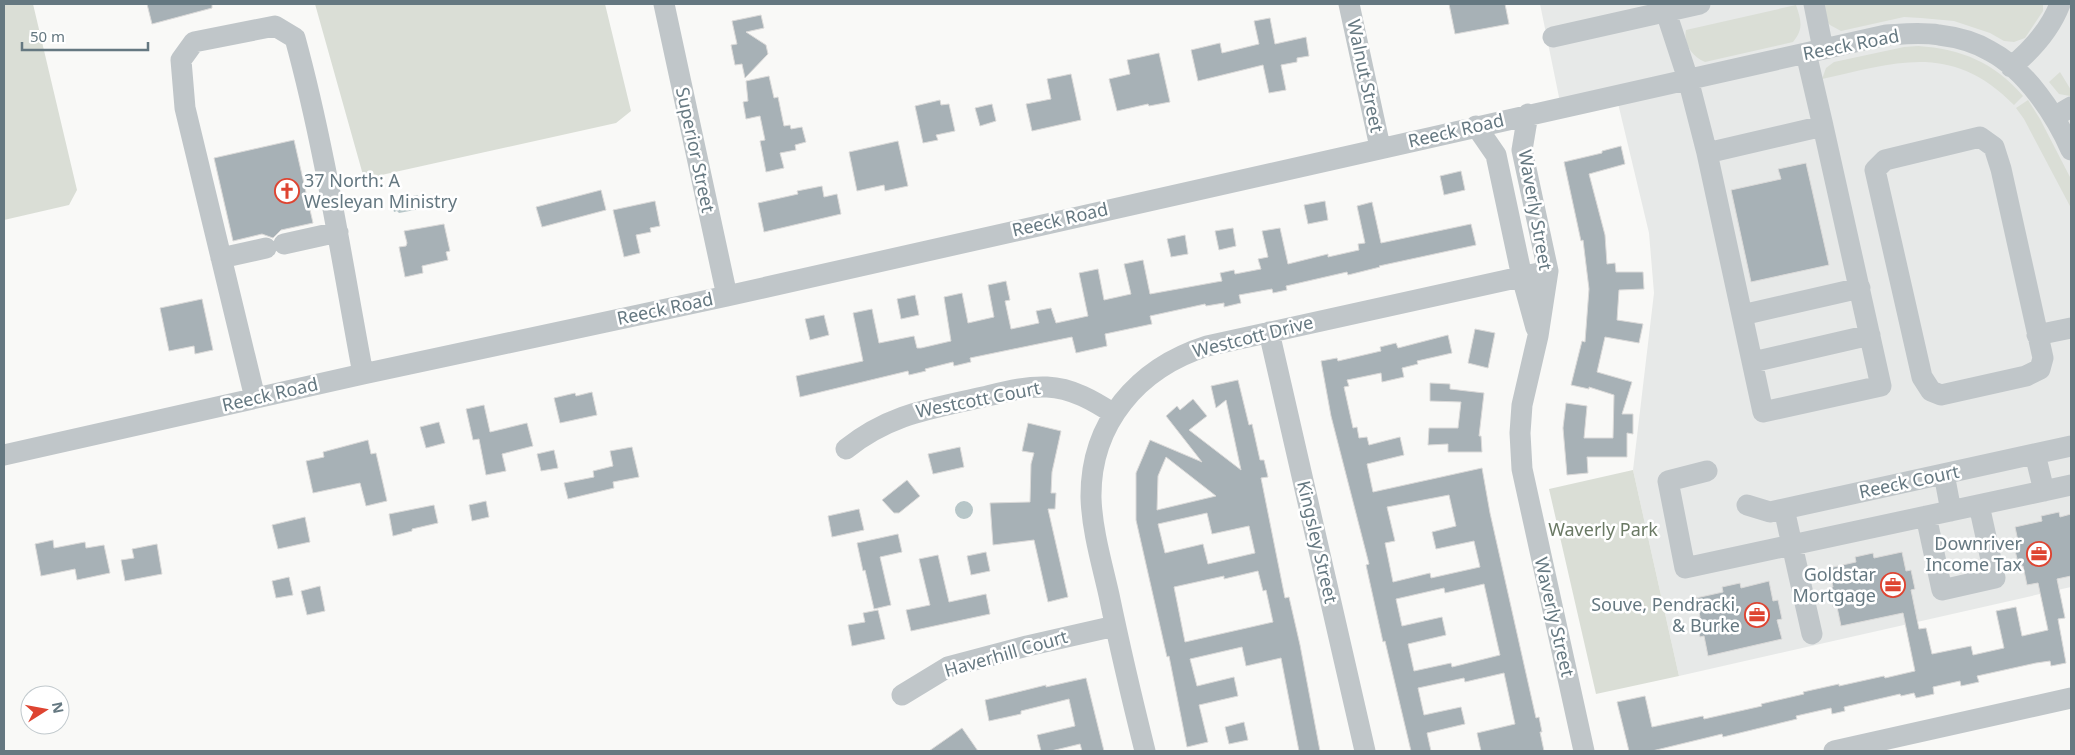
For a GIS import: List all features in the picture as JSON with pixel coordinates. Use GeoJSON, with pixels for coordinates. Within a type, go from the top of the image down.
{"type":"FeatureCollection","features":[{"type":"Feature","properties":{"kind":"street","name":"Superior Street"},"geometry":{"type":"LineString","coordinates":[[664,4],[727,296]]}},
{"type":"Feature","properties":{"kind":"street","name":"Walnut Street"},"geometry":{"type":"LineString","coordinates":[[1349,4],[1380,148]]}},
{"type":"Feature","properties":{"kind":"street"},"geometry":{"type":"LineString","coordinates":[[1553,36],[1660,10],[1700,4]]}},
{"type":"Feature","properties":{"kind":"street"},"geometry":{"type":"LineString","coordinates":[[1660,10],[1688,79],[1707,153],[1763,412],[1881,386],[1824,126],[1814,51],[1814,4]]}},
{"type":"Feature","properties":{"kind":"street"},"geometry":{"type":"LineString","coordinates":[[2011,67],[2030,51],[2046,31],[2060,4]]}},
{"type":"Feature","properties":{"kind":"street"},"geometry":{"type":"LineString","coordinates":[[255,398],[185,108],[181,60],[194,42],[275,26],[295,38],[305,74],[338,232],[363,374]]}},
{"type":"Feature","properties":{"kind":"street","name":"Reeck Road"},"geometry":{"type":"LineString","coordinates":[[4,455],[363,374],[727,296],[1528,114],[1886,35],[1922,33],[1940,35],[1975,44],[1991,51],[2063,112],[2071,150]]}},
{"type":"Feature","properties":{"kind":"street","name":"Waverly Street"},"geometry":{"type":"LineString","coordinates":[[1528,114],[1522,150],[1548,271],[1538,336],[1522,405],[1520,434],[1522,469],[1584,751]]}},
{"type":"Feature","properties":{"kind":"street","name":"Waverly Street"},"geometry":{"type":"LineString","coordinates":[[1476,126],[1496,155],[1522,277],[1538,336]]}},
{"type":"Feature","properties":{"kind":"street"},"geometry":{"type":"LineString","coordinates":[[1707,153],[1824,126]]}},
{"type":"Feature","properties":{"kind":"street"},"geometry":{"type":"LineString","coordinates":[[1980,137],[1994,147],[2001,170],[2037,335],[2043,358],[2040,369],[2026,376],[1941,395],[1931,391],[1922,377],[1875,170],[1885,160],[1980,137]]}},
{"type":"Feature","properties":{"kind":"street"},"geometry":{"type":"LineString","coordinates":[[221,258],[338,232]]}},
{"type":"Feature","properties":{"kind":"street","name":"Westcott Drive"},"geometry":{"type":"LineString","coordinates":[[1145,751],[1115,626],[1093,518],[1091,497],[1094,468],[1102,436],[1126,397],[1142,381],[1175,358],[1207,346],[1548,271]]}},
{"type":"Feature","properties":{"kind":"street"},"geometry":{"type":"LineString","coordinates":[[1742,316],[1860,288]]}},
{"type":"Feature","properties":{"kind":"street"},"geometry":{"type":"LineString","coordinates":[[2037,335],[2071,328]]}},
{"type":"Feature","properties":{"kind":"street","name":"Kingsley Street"},"geometry":{"type":"LineString","coordinates":[[1269,332],[1365,751]]}},
{"type":"Feature","properties":{"kind":"street"},"geometry":{"type":"LineString","coordinates":[[1753,362],[1870,335]]}},
{"type":"Feature","properties":{"kind":"street","name":"Westcott Court"},"geometry":{"type":"LineString","coordinates":[[846,449],[864,434],[907,414],[1027,387],[1049,387],[1070,391],[1094,401],[1114,414]]}},
{"type":"Feature","properties":{"kind":"street","name":"Reeck Court"},"geometry":{"type":"LineString","coordinates":[[1747,505],[1770,512],[2071,446]]}},
{"type":"Feature","properties":{"kind":"street"},"geometry":{"type":"LineString","coordinates":[[2035,454],[2044,491]]}},
{"type":"Feature","properties":{"kind":"street"},"geometry":{"type":"LineString","coordinates":[[1706,471],[1668,481],[1685,568],[2071,485]]}},
{"type":"Feature","properties":{"kind":"street"},"geometry":{"type":"LineString","coordinates":[[1944,474],[1951,510]]}},
{"type":"Feature","properties":{"kind":"street"},"geometry":{"type":"LineString","coordinates":[[1926,516],[1942,590],[1951,588],[1995,578],[1979,504]]}},
{"type":"Feature","properties":{"kind":"street"},"geometry":{"type":"LineString","coordinates":[[1784,509],[1812,634]]}},
{"type":"Feature","properties":{"kind":"street","name":"Haverhill Court"},"geometry":{"type":"LineString","coordinates":[[902,695],[948,667],[1027,646],[1115,626]]}},
{"type":"Feature","properties":{"kind":"street"},"geometry":{"type":"LineString","coordinates":[[1834,751],[2071,698]]}},
{"type":"Feature","properties":{"kind":"shaded area"},"geometry":{"type":"Polygon","coordinates":[[[1540,4],[2071,4],[2071,587],[1679,676],[1633,470],[1654,293],[1649,233],[1616,95],[1561,107],[1540,4]]]}},
{"type":"Feature","properties":{"kind":"shaded area"},"geometry":{"type":"Polygon","coordinates":[[[417,195],[421,198],[422,205],[420,209],[399,213],[397,211],[394,212],[392,204],[396,200],[417,195]]]}},
{"type":"Feature","properties":{"kind":"shaded area"},"geometry":{"type":"Polygon","coordinates":[[[964,501],[970,504],[973,510],[970,516],[964,519],[958,516],[955,510],[958,504],[964,501]]]}},
{"type":"Feature","properties":{"kind":"green space"},"geometry":{"type":"Polygon","coordinates":[[[4,4],[33,4],[77,190],[69,205],[4,220],[4,4]]]}},
{"type":"Feature","properties":{"kind":"green space"},"geometry":{"type":"Polygon","coordinates":[[[315,4],[605,4],[631,111],[616,123],[377,176],[363,175],[315,4]]]}},
{"type":"Feature","properties":{"kind":"green space"},"geometry":{"type":"Polygon","coordinates":[[[1822,4],[2043,4],[2043,11],[2025,38],[2014,42],[2004,41],[1990,33],[1954,21],[1921,18],[1904,17],[1841,31],[1830,25],[1825,19],[1822,4]]]}},
{"type":"Feature","properties":{"kind":"green space"},"geometry":{"type":"Polygon","coordinates":[[[1796,5],[1800,29],[1793,42],[1705,62],[1692,53],[1687,45],[1686,30],[1796,5]]]}},
{"type":"Feature","properties":{"kind":"green space"},"geometry":{"type":"Polygon","coordinates":[[[1918,46],[1948,50],[1976,59],[2000,74],[2023,96],[2014,105],[1991,85],[1969,72],[1946,65],[1923,62],[1875,67],[1822,79],[1826,68],[1834,62],[1904,47],[1918,46]]]}},
{"type":"Feature","properties":{"kind":"green space"},"geometry":{"type":"Polygon","coordinates":[[[2060,72],[2071,90],[2070,96],[2059,94],[2049,82],[2060,72]]]}},
{"type":"Feature","properties":{"kind":"green space"},"geometry":{"type":"Polygon","coordinates":[[[2028,100],[2071,179],[2071,208],[2024,119],[2016,108],[2028,100]]]}},
{"type":"Feature","properties":{"kind":"green space","name":"Waverly Park"},"geometry":{"type":"Polygon","coordinates":[[[1633,470],[1679,676],[1596,694],[1549,489],[1633,470]]]}},
{"type":"Feature","properties":{"kind":"building"},"geometry":{"type":"Polygon","coordinates":[[[147,4],[212,4],[212,8],[152,24],[147,4]]]}},
{"type":"Feature","properties":{"kind":"building"},"geometry":{"type":"Polygon","coordinates":[[[1449,4],[1505,4],[1509,24],[1455,34],[1449,4]]]}},
{"type":"Feature","properties":{"kind":"building"},"geometry":{"type":"Polygon","coordinates":[[[761,15],[764,28],[746,32],[766,45],[768,54],[745,78],[742,64],[735,65],[731,45],[737,44],[732,21],[761,15]]]}},
{"type":"Feature","properties":{"kind":"building"},"geometry":{"type":"Polygon","coordinates":[[[1270,18],[1275,44],[1306,37],[1309,56],[1297,58],[1297,62],[1281,65],[1286,90],[1269,93],[1263,65],[1198,81],[1191,50],[1220,43],[1222,53],[1259,44],[1254,21],[1270,18]]]}},
{"type":"Feature","properties":{"kind":"building"},"geometry":{"type":"Polygon","coordinates":[[[1159,53],[1170,102],[1149,106],[1148,104],[1117,111],[1109,79],[1130,74],[1127,60],[1159,53]]]}},
{"type":"Feature","properties":{"kind":"building"},"geometry":{"type":"Polygon","coordinates":[[[1071,74],[1081,120],[1032,131],[1026,104],[1051,99],[1047,79],[1071,74]]]}},
{"type":"Feature","properties":{"kind":"building"},"geometry":{"type":"Polygon","coordinates":[[[769,76],[774,98],[778,97],[784,126],[790,125],[791,129],[802,127],[806,142],[795,145],[796,150],[780,153],[784,168],[766,172],[760,141],[765,140],[760,116],[746,119],[743,102],[748,101],[746,81],[769,76]]]}},
{"type":"Feature","properties":{"kind":"building"},"geometry":{"type":"Polygon","coordinates":[[[940,100],[941,105],[949,104],[955,131],[936,135],[938,140],[923,143],[915,106],[940,100]]]}},
{"type":"Feature","properties":{"kind":"building"},"geometry":{"type":"Polygon","coordinates":[[[992,104],[996,121],[980,126],[975,108],[992,104]]]}},
{"type":"Feature","properties":{"kind":"building","name":"37 North: A Wesleyan Ministry"},"geometry":{"type":"Polygon","coordinates":[[[294,140],[313,223],[281,230],[273,238],[262,234],[233,241],[214,158],[294,140]]]}},
{"type":"Feature","properties":{"kind":"building"},"geometry":{"type":"Polygon","coordinates":[[[898,141],[908,186],[885,191],[884,185],[857,191],[849,152],[898,141]]]}},
{"type":"Feature","properties":{"kind":"building"},"geometry":{"type":"Polygon","coordinates":[[[1621,146],[1625,164],[1589,174],[1605,235],[1607,264],[1615,263],[1616,272],[1643,272],[1644,289],[1619,290],[1617,320],[1643,324],[1639,343],[1605,337],[1597,372],[1632,382],[1622,414],[1633,414],[1633,434],[1627,433],[1627,457],[1587,457],[1588,473],[1567,475],[1563,428],[1566,403],[1587,406],[1584,438],[1613,438],[1614,395],[1589,387],[1589,389],[1571,385],[1582,341],[1585,342],[1589,289],[1583,240],[1581,241],[1564,162],[1602,153],[1602,151],[1621,146]]]}},
{"type":"Feature","properties":{"kind":"building"},"geometry":{"type":"Polygon","coordinates":[[[1806,163],[1829,265],[1751,282],[1731,190],[1781,179],[1778,169],[1806,163]]]}},
{"type":"Feature","properties":{"kind":"building"},"geometry":{"type":"Polygon","coordinates":[[[1461,171],[1465,190],[1444,195],[1440,176],[1461,171]]]}},
{"type":"Feature","properties":{"kind":"building"},"geometry":{"type":"Polygon","coordinates":[[[822,186],[824,197],[837,194],[841,214],[764,232],[758,203],[798,194],[797,191],[822,186]]]}},
{"type":"Feature","properties":{"kind":"building"},"geometry":{"type":"Polygon","coordinates":[[[601,190],[606,210],[542,227],[536,207],[601,190]]]}},
{"type":"Feature","properties":{"kind":"building"},"geometry":{"type":"Polygon","coordinates":[[[655,201],[660,226],[650,228],[651,232],[636,235],[640,253],[624,257],[613,210],[655,201]]]}},
{"type":"Feature","properties":{"kind":"building"},"geometry":{"type":"Polygon","coordinates":[[[1325,201],[1328,220],[1308,224],[1304,205],[1325,201]]]}},
{"type":"Feature","properties":{"kind":"building"},"geometry":{"type":"Polygon","coordinates":[[[1372,202],[1381,243],[1471,224],[1476,245],[1379,266],[1348,275],[1347,272],[1286,286],[1287,290],[1273,293],[1272,289],[1239,295],[1241,303],[1224,307],[1224,303],[1206,306],[1205,304],[1150,316],[1152,324],[1105,334],[1107,346],[1076,353],[1072,337],[970,358],[971,362],[954,366],[953,362],[909,375],[908,371],[800,397],[796,376],[863,361],[853,313],[872,309],[879,343],[914,336],[917,348],[921,348],[951,341],[944,297],[962,293],[968,323],[994,317],[988,285],[1006,281],[1010,300],[1005,301],[1011,329],[1039,323],[1036,311],[1051,308],[1056,323],[1088,316],[1079,273],[1098,269],[1104,300],[1131,294],[1124,264],[1143,260],[1150,294],[1222,281],[1220,273],[1234,270],[1235,274],[1261,269],[1258,259],[1268,257],[1262,231],[1280,228],[1288,264],[1328,254],[1328,257],[1359,250],[1358,244],[1365,243],[1357,206],[1372,202]]]}},
{"type":"Feature","properties":{"kind":"building"},"geometry":{"type":"Polygon","coordinates":[[[444,224],[450,251],[446,252],[448,260],[422,266],[423,273],[405,277],[399,247],[406,246],[407,243],[404,231],[444,224]]]}},
{"type":"Feature","properties":{"kind":"building"},"geometry":{"type":"Polygon","coordinates":[[[1233,228],[1236,246],[1219,250],[1215,231],[1233,228]]]}},
{"type":"Feature","properties":{"kind":"building"},"geometry":{"type":"Polygon","coordinates":[[[1185,235],[1188,254],[1171,257],[1167,239],[1185,235]]]}},
{"type":"Feature","properties":{"kind":"building"},"geometry":{"type":"Polygon","coordinates":[[[915,295],[919,315],[901,319],[897,299],[915,295]]]}},
{"type":"Feature","properties":{"kind":"building"},"geometry":{"type":"Polygon","coordinates":[[[202,299],[213,350],[195,354],[194,346],[169,351],[160,308],[202,299]]]}},
{"type":"Feature","properties":{"kind":"building"},"geometry":{"type":"Polygon","coordinates":[[[824,315],[829,335],[810,340],[805,319],[824,315]]]}},
{"type":"Feature","properties":{"kind":"building"},"geometry":{"type":"Polygon","coordinates":[[[1475,329],[1495,333],[1488,368],[1468,363],[1475,329]]]}},
{"type":"Feature","properties":{"kind":"building"},"geometry":{"type":"Polygon","coordinates":[[[1448,335],[1452,353],[1417,361],[1418,364],[1402,368],[1404,377],[1382,382],[1381,373],[1347,380],[1349,386],[1344,387],[1353,428],[1357,427],[1359,438],[1367,437],[1369,445],[1400,437],[1404,455],[1367,464],[1373,492],[1482,468],[1490,513],[1536,718],[1539,717],[1544,751],[1481,751],[1477,733],[1515,724],[1504,673],[1465,682],[1464,678],[1418,688],[1424,715],[1461,707],[1465,724],[1427,733],[1431,751],[1411,751],[1385,641],[1383,642],[1366,565],[1369,564],[1331,416],[1321,361],[1337,358],[1338,361],[1381,351],[1380,347],[1396,343],[1398,348],[1448,335]],[[1449,495],[1387,507],[1395,541],[1385,543],[1393,582],[1430,573],[1431,578],[1480,567],[1474,541],[1436,549],[1432,532],[1456,526],[1449,495]],[[1484,584],[1445,593],[1444,588],[1396,599],[1402,626],[1442,617],[1446,635],[1408,644],[1414,671],[1451,663],[1452,667],[1500,655],[1484,584]]]}},
{"type":"Feature","properties":{"kind":"building"},"geometry":{"type":"Polygon","coordinates":[[[1238,380],[1249,425],[1252,424],[1260,460],[1264,460],[1268,477],[1261,478],[1285,598],[1289,597],[1300,645],[1320,751],[1299,751],[1281,658],[1246,666],[1242,647],[1190,659],[1197,686],[1234,677],[1238,696],[1199,705],[1208,742],[1187,747],[1169,656],[1167,657],[1136,520],[1136,473],[1150,440],[1202,462],[1166,416],[1177,406],[1180,410],[1193,399],[1207,416],[1189,430],[1241,470],[1226,400],[1216,408],[1211,386],[1238,380]],[[1166,457],[1158,476],[1157,510],[1216,496],[1166,457]],[[1207,513],[1158,524],[1165,553],[1203,544],[1208,564],[1255,553],[1249,526],[1212,534],[1207,513]],[[1258,571],[1224,579],[1224,576],[1174,587],[1185,642],[1273,622],[1266,590],[1263,591],[1258,571]]]}},
{"type":"Feature","properties":{"kind":"building"},"geometry":{"type":"Polygon","coordinates":[[[1430,383],[1450,384],[1450,389],[1484,393],[1479,436],[1481,436],[1482,452],[1448,452],[1448,444],[1428,445],[1429,428],[1458,428],[1461,402],[1430,401],[1430,383]]]}},
{"type":"Feature","properties":{"kind":"building"},"geometry":{"type":"Polygon","coordinates":[[[592,392],[597,415],[560,423],[554,398],[575,393],[576,396],[592,392]]]}},
{"type":"Feature","properties":{"kind":"building"},"geometry":{"type":"Polygon","coordinates":[[[484,405],[490,432],[527,423],[533,446],[502,454],[506,471],[486,475],[479,439],[473,440],[466,409],[484,405]]]}},
{"type":"Feature","properties":{"kind":"building"},"geometry":{"type":"Polygon","coordinates":[[[439,422],[445,443],[426,448],[420,427],[439,422]]]}},
{"type":"Feature","properties":{"kind":"building"},"geometry":{"type":"Polygon","coordinates":[[[1028,423],[1061,431],[1052,472],[1051,493],[1056,493],[1055,509],[1048,509],[1068,597],[1048,602],[1034,540],[993,545],[990,503],[1030,502],[1031,464],[1034,453],[1022,451],[1028,423]]]}},
{"type":"Feature","properties":{"kind":"building"},"geometry":{"type":"Polygon","coordinates":[[[368,440],[371,454],[376,453],[387,501],[366,506],[360,483],[313,493],[306,461],[324,457],[323,452],[368,440]]]}},
{"type":"Feature","properties":{"kind":"building"},"geometry":{"type":"Polygon","coordinates":[[[632,447],[639,477],[613,482],[614,488],[568,499],[564,483],[594,477],[593,471],[613,466],[610,451],[632,447]]]}},
{"type":"Feature","properties":{"kind":"building"},"geometry":{"type":"Polygon","coordinates":[[[960,447],[964,467],[933,474],[928,454],[960,447]]]}},
{"type":"Feature","properties":{"kind":"building"},"geometry":{"type":"Polygon","coordinates":[[[554,450],[558,468],[541,471],[537,454],[554,450]]]}},
{"type":"Feature","properties":{"kind":"building"},"geometry":{"type":"Polygon","coordinates":[[[907,480],[920,496],[899,513],[894,513],[882,500],[907,480]]]}},
{"type":"Feature","properties":{"kind":"building"},"geometry":{"type":"Polygon","coordinates":[[[486,501],[489,517],[472,521],[469,505],[486,501]]]}},
{"type":"Feature","properties":{"kind":"building"},"geometry":{"type":"Polygon","coordinates":[[[434,505],[438,523],[393,536],[389,514],[434,505]]]}},
{"type":"Feature","properties":{"kind":"building"},"geometry":{"type":"Polygon","coordinates":[[[859,509],[864,530],[832,537],[828,516],[859,509]]]}},
{"type":"Feature","properties":{"kind":"building"},"geometry":{"type":"Polygon","coordinates":[[[2059,512],[2060,517],[2071,514],[2071,576],[2057,579],[2065,618],[2058,619],[2066,663],[2051,666],[2050,661],[2036,663],[1977,676],[1979,682],[1961,686],[1960,681],[1933,687],[1934,694],[1916,698],[1914,693],[1901,696],[1900,694],[1844,707],[1845,711],[1832,714],[1831,708],[1796,716],[1797,719],[1723,737],[1722,734],[1652,751],[1629,751],[1617,702],[1645,696],[1652,727],[1703,716],[1704,719],[1762,706],[1761,704],[1839,684],[1839,686],[1915,671],[1903,613],[1841,626],[1837,607],[1833,607],[1828,588],[1833,587],[1829,568],[1856,562],[1855,557],[1873,553],[1874,558],[1902,552],[1906,571],[1911,570],[1915,589],[1911,590],[1919,629],[1926,628],[1932,654],[1971,646],[1973,655],[2004,648],[1996,611],[2016,607],[2022,636],[2048,630],[2038,583],[2027,585],[2023,566],[2019,566],[2014,547],[2019,546],[2015,527],[2042,521],[2041,516],[2059,512]]]}},
{"type":"Feature","properties":{"kind":"building"},"geometry":{"type":"Polygon","coordinates":[[[305,517],[310,542],[278,549],[272,525],[305,517]]]}},
{"type":"Feature","properties":{"kind":"building"},"geometry":{"type":"Polygon","coordinates":[[[898,534],[902,552],[880,557],[891,605],[874,609],[857,543],[898,534]]]}},
{"type":"Feature","properties":{"kind":"building"},"geometry":{"type":"Polygon","coordinates":[[[53,540],[54,548],[85,542],[86,548],[104,545],[110,573],[77,580],[75,569],[41,576],[35,544],[53,540]]]}},
{"type":"Feature","properties":{"kind":"building"},"geometry":{"type":"Polygon","coordinates":[[[157,544],[162,574],[125,581],[121,560],[134,558],[132,549],[157,544]]]}},
{"type":"Feature","properties":{"kind":"building"},"geometry":{"type":"Polygon","coordinates":[[[986,552],[990,571],[971,575],[967,556],[986,552]]]}},
{"type":"Feature","properties":{"kind":"building"},"geometry":{"type":"Polygon","coordinates":[[[938,555],[949,602],[986,594],[990,614],[911,631],[906,610],[930,605],[919,559],[938,555]]]}},
{"type":"Feature","properties":{"kind":"building"},"geometry":{"type":"Polygon","coordinates":[[[289,577],[293,595],[276,598],[272,581],[289,577]]]}},
{"type":"Feature","properties":{"kind":"building"},"geometry":{"type":"Polygon","coordinates":[[[1769,581],[1773,601],[1778,600],[1782,619],[1777,620],[1782,639],[1708,656],[1704,636],[1700,637],[1695,618],[1700,617],[1696,598],[1723,592],[1722,587],[1740,583],[1741,588],[1769,581]]]}},
{"type":"Feature","properties":{"kind":"building"},"geometry":{"type":"Polygon","coordinates":[[[320,586],[325,611],[307,615],[301,591],[320,586]]]}},
{"type":"Feature","properties":{"kind":"building"},"geometry":{"type":"Polygon","coordinates":[[[878,610],[885,639],[852,646],[848,625],[865,622],[863,613],[878,610]]]}},
{"type":"Feature","properties":{"kind":"building"},"geometry":{"type":"Polygon","coordinates":[[[1086,678],[1104,751],[1082,751],[1080,744],[1051,751],[1041,751],[1037,735],[1075,726],[1069,699],[1021,711],[1021,714],[989,721],[985,700],[1046,685],[1046,687],[1086,678]]]}},
{"type":"Feature","properties":{"kind":"building"},"geometry":{"type":"Polygon","coordinates":[[[1244,722],[1248,740],[1229,744],[1225,727],[1244,722]]]}},
{"type":"Feature","properties":{"kind":"building"},"geometry":{"type":"Polygon","coordinates":[[[962,728],[978,751],[929,751],[962,728]]]}},
{"type":"Feature","properties":{"kind":"place","name":"37 North: A Wesleyan Ministry"},"geometry":{"type":"Point","coordinates":[287,191]}},
{"type":"Feature","properties":{"kind":"place","name":"Downriver Income Tax"},"geometry":{"type":"Point","coordinates":[2039,554]}},
{"type":"Feature","properties":{"kind":"place","name":"Goldstar Mortgage"},"geometry":{"type":"Point","coordinates":[1893,585]}},
{"type":"Feature","properties":{"kind":"place","name":"Souve, Pendracki, & Burke"},"geometry":{"type":"Point","coordinates":[1757,615]}}]}
